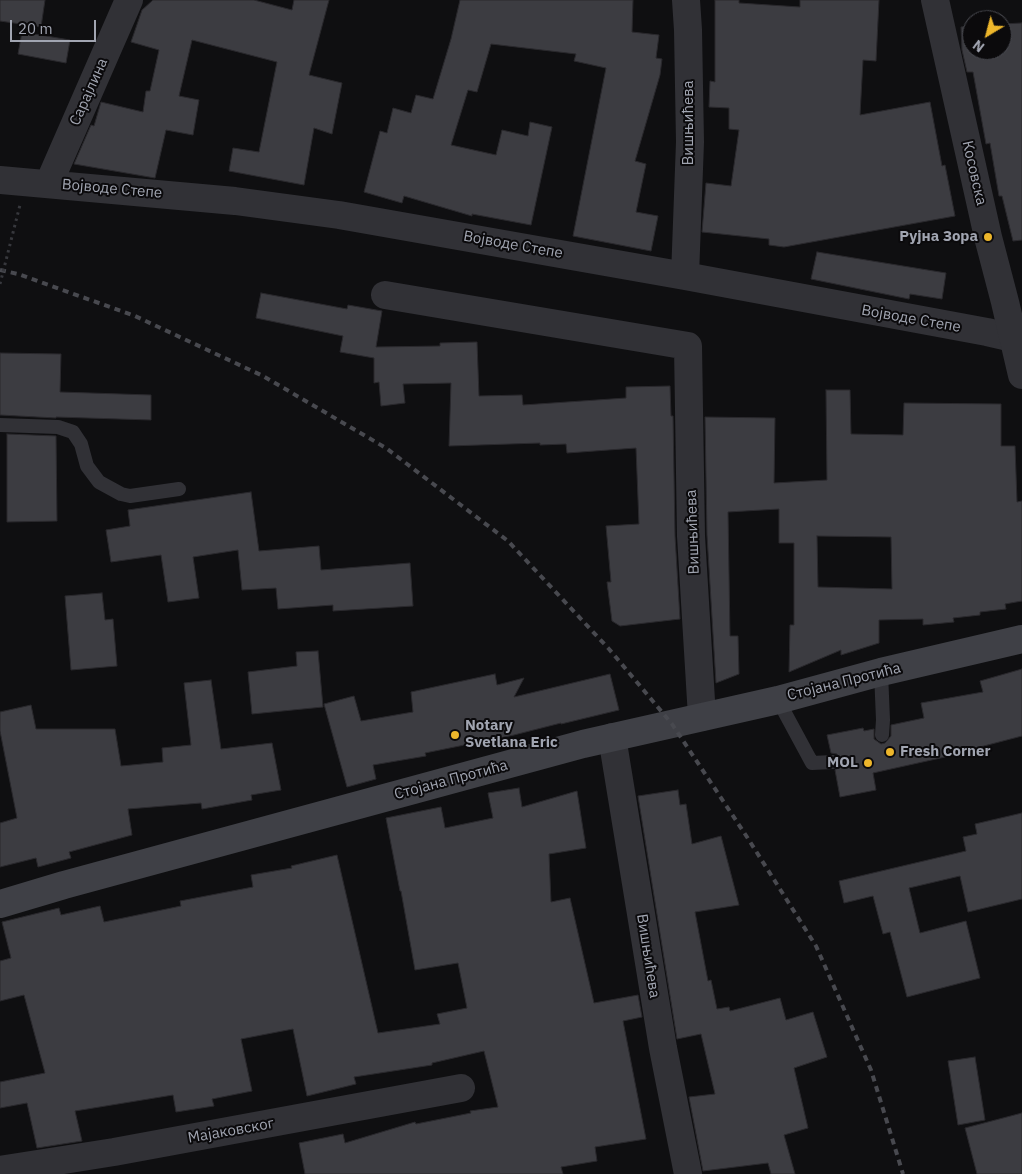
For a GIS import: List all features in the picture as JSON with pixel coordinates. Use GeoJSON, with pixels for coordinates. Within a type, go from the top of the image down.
{"type":"FeatureCollection","features":[{"type":"Feature","properties":{"kind":"main road","name":"Стојана Протића"},"geometry":{"type":"LineString","coordinates":[[0,904],[612,737],[778,700],[881,672],[1022,639]]}},
{"type":"Feature","properties":{"kind":"street","name":"Сарајлина"},"geometry":{"type":"LineString","coordinates":[[49,183],[129,0]]}},
{"type":"Feature","properties":{"kind":"street","name":"Вишњићева"},"geometry":{"type":"LineString","coordinates":[[685,276],[690,142],[686,0]]}},
{"type":"Feature","properties":{"kind":"street","name":"Косовска"},"geometry":{"type":"LineString","coordinates":[[935,0],[988,237],[1018,340],[1022,374]]}},
{"type":"Feature","properties":{"kind":"street","name":"Војводе Степе"},"geometry":{"type":"LineString","coordinates":[[0,180],[235,201],[338,215],[685,276],[987,332],[1018,340]]}},
{"type":"Feature","properties":{"kind":"street","name":"Вишњићева"},"geometry":{"type":"LineString","coordinates":[[385,296],[688,346],[691,536],[702,717]]}},
{"type":"Feature","properties":{"kind":"street","name":"Вишњићева"},"geometry":{"type":"LineString","coordinates":[[612,737],[663,1048],[688,1174]]}},
{"type":"Feature","properties":{"kind":"street","name":"Мајаковског"},"geometry":{"type":"LineString","coordinates":[[0,1170],[114,1152],[461,1088]]}},
{"type":"Feature","properties":{"kind":"lane"},"geometry":{"type":"LineString","coordinates":[[0,425],[58,427],[73,432],[80,444],[87,466],[99,482],[121,494],[130,496],[179,489]]}},
{"type":"Feature","properties":{"kind":"lane"},"geometry":{"type":"LineString","coordinates":[[881,672],[882,735]]}},
{"type":"Feature","properties":{"kind":"lane"},"geometry":{"type":"LineString","coordinates":[[778,700],[812,763],[833,762]]}},
{"type":"Feature","properties":{"kind":"path"},"geometry":{"type":"LineString","coordinates":[[0,284],[20,205]]}},
{"type":"Feature","properties":{"kind":"building"},"geometry":{"type":"Polygon","coordinates":[[[0,0],[45,0],[41,27],[0,21],[0,0]]]}},
{"type":"Feature","properties":{"kind":"building"},"geometry":{"type":"Polygon","coordinates":[[[153,0],[254,0],[292,10],[294,0],[329,0],[309,75],[342,83],[332,134],[314,128],[304,185],[229,171],[233,148],[259,152],[277,62],[192,40],[179,96],[199,100],[193,135],[166,130],[155,178],[74,164],[91,125],[94,126],[101,102],[143,112],[146,91],[150,91],[159,50],[131,42],[142,10],[153,0]]]}},
{"type":"Feature","properties":{"kind":"building"},"geometry":{"type":"Polygon","coordinates":[[[460,0],[633,0],[632,32],[659,35],[656,58],[662,59],[660,75],[635,161],[646,164],[636,212],[658,216],[651,251],[573,236],[606,68],[574,61],[576,54],[491,44],[477,92],[468,90],[451,145],[496,155],[502,130],[528,136],[530,122],[552,127],[531,225],[472,214],[472,216],[404,196],[402,203],[364,192],[380,131],[387,133],[393,108],[411,113],[416,95],[433,99],[451,39],[460,0]]]}},
{"type":"Feature","properties":{"kind":"building"},"geometry":{"type":"Polygon","coordinates":[[[715,0],[739,0],[739,3],[800,7],[800,0],[879,0],[876,61],[863,60],[860,115],[930,102],[942,166],[945,165],[955,216],[784,247],[769,245],[769,239],[702,232],[706,183],[731,186],[739,130],[729,129],[729,108],[709,107],[710,81],[715,82],[715,0]]]}},
{"type":"Feature","properties":{"kind":"building"},"geometry":{"type":"Polygon","coordinates":[[[1022,23],[1022,240],[1013,241],[1002,196],[999,196],[990,143],[986,144],[973,72],[967,72],[964,60],[1012,60],[1012,24],[1022,23]]]}},
{"type":"Feature","properties":{"kind":"building"},"geometry":{"type":"Polygon","coordinates":[[[22,32],[70,40],[66,63],[18,54],[22,32]]]}},
{"type":"Feature","properties":{"kind":"building"},"geometry":{"type":"Polygon","coordinates":[[[817,252],[946,273],[942,299],[910,294],[909,299],[811,279],[817,252]]]}},
{"type":"Feature","properties":{"kind":"building"},"geometry":{"type":"Polygon","coordinates":[[[261,293],[347,309],[348,305],[382,311],[376,347],[440,346],[440,343],[477,342],[479,396],[522,395],[523,405],[626,398],[626,387],[670,386],[671,416],[673,416],[675,536],[680,619],[620,626],[612,621],[607,582],[611,582],[606,526],[639,524],[636,448],[567,453],[566,444],[449,446],[451,383],[403,384],[405,403],[381,406],[379,382],[374,383],[374,358],[340,352],[343,336],[256,318],[261,293]]]}},
{"type":"Feature","properties":{"kind":"building"},"geometry":{"type":"Polygon","coordinates":[[[0,353],[61,354],[60,392],[151,395],[151,420],[0,415],[0,353]]]}},
{"type":"Feature","properties":{"kind":"building"},"geometry":{"type":"Polygon","coordinates":[[[826,390],[850,390],[851,434],[903,435],[904,403],[1001,404],[1001,446],[1015,446],[1017,502],[1022,501],[1022,601],[1005,604],[1006,609],[980,612],[980,615],[953,618],[954,622],[923,625],[923,619],[879,620],[879,643],[841,655],[841,650],[789,672],[790,625],[794,625],[794,543],[779,543],[779,509],[728,512],[730,636],[738,636],[739,674],[716,683],[707,535],[705,417],[775,418],[774,483],[827,480],[826,390]],[[817,536],[818,587],[892,589],[891,537],[817,536]]]}},
{"type":"Feature","properties":{"kind":"building"},"geometry":{"type":"Polygon","coordinates":[[[7,434],[56,436],[57,521],[7,522],[7,434]]]}},
{"type":"Feature","properties":{"kind":"building"},"geometry":{"type":"Polygon","coordinates":[[[251,492],[259,551],[319,546],[321,570],[410,563],[413,606],[333,611],[333,605],[278,609],[276,588],[242,590],[238,550],[193,557],[199,598],[168,602],[161,555],[111,562],[106,530],[130,526],[128,510],[251,492]]]}},
{"type":"Feature","properties":{"kind":"building"},"geometry":{"type":"Polygon","coordinates":[[[102,593],[105,620],[113,619],[117,666],[71,670],[65,596],[102,593]]]}},
{"type":"Feature","properties":{"kind":"building"},"geometry":{"type":"Polygon","coordinates":[[[318,651],[323,707],[252,714],[248,672],[297,666],[296,652],[318,651]]]}},
{"type":"Feature","properties":{"kind":"building"},"geometry":{"type":"Polygon","coordinates":[[[1022,669],[1022,736],[980,747],[981,749],[873,773],[876,790],[840,797],[835,770],[842,761],[837,754],[831,753],[827,735],[863,728],[864,731],[874,729],[874,739],[881,744],[885,743],[891,736],[891,725],[924,718],[921,703],[983,692],[980,681],[1022,669]]]}},
{"type":"Feature","properties":{"kind":"building"},"geometry":{"type":"Polygon","coordinates":[[[495,674],[497,685],[524,678],[514,697],[610,674],[619,710],[514,735],[425,753],[426,756],[373,765],[376,779],[347,787],[324,704],[354,696],[361,721],[413,712],[411,692],[495,674]]]}},
{"type":"Feature","properties":{"kind":"building"},"geometry":{"type":"Polygon","coordinates":[[[211,680],[221,749],[272,743],[281,790],[251,795],[252,800],[202,809],[201,803],[128,809],[132,835],[69,852],[71,858],[38,867],[36,858],[0,867],[0,823],[17,818],[0,731],[0,712],[31,705],[36,729],[115,729],[121,766],[163,762],[162,748],[191,745],[184,683],[211,680]]]}},
{"type":"Feature","properties":{"kind":"building"},"geometry":{"type":"Polygon","coordinates":[[[519,788],[522,807],[577,791],[586,848],[549,854],[551,902],[570,898],[594,1003],[638,995],[642,1017],[623,1021],[646,1139],[595,1147],[597,1161],[561,1167],[563,1174],[305,1174],[299,1143],[343,1134],[345,1143],[415,1122],[416,1124],[471,1113],[470,1111],[498,1107],[484,1051],[432,1063],[432,1065],[354,1077],[356,1084],[307,1096],[293,1029],[241,1039],[252,1091],[212,1099],[214,1106],[176,1112],[173,1095],[75,1111],[82,1141],[37,1148],[27,1103],[0,1108],[0,1082],[45,1073],[24,995],[0,1001],[0,961],[11,958],[2,922],[59,908],[61,915],[100,906],[104,922],[181,906],[180,901],[253,887],[251,875],[292,868],[291,866],[337,855],[378,1033],[440,1024],[437,1014],[467,1008],[458,963],[415,970],[386,818],[441,807],[445,828],[493,818],[488,793],[519,788]]]}},
{"type":"Feature","properties":{"kind":"building"},"geometry":{"type":"Polygon","coordinates":[[[678,790],[680,805],[686,804],[692,844],[721,836],[739,905],[695,912],[708,981],[711,980],[717,1009],[729,1007],[730,1011],[780,998],[786,1020],[813,1012],[827,1057],[794,1068],[808,1128],[784,1135],[795,1174],[771,1174],[768,1163],[703,1171],[689,1097],[715,1094],[701,1034],[677,1039],[638,796],[678,790]]]}},
{"type":"Feature","properties":{"kind":"building"},"geometry":{"type":"Polygon","coordinates":[[[1022,813],[1022,899],[968,912],[960,876],[909,888],[920,933],[966,921],[980,978],[907,997],[890,932],[883,934],[873,896],[844,903],[839,881],[966,851],[963,837],[977,834],[975,824],[1022,813]]]}},
{"type":"Feature","properties":{"kind":"building"},"geometry":{"type":"Polygon","coordinates":[[[975,1057],[985,1120],[958,1125],[948,1061],[975,1057]]]}},
{"type":"Feature","properties":{"kind":"building"},"geometry":{"type":"Polygon","coordinates":[[[1022,1113],[1022,1174],[977,1174],[965,1128],[1022,1113]]]}},
{"type":"Feature","properties":{"kind":"railway"},"geometry":{"type":"LineString","coordinates":[[0,270],[18,274],[135,316],[263,376],[386,448],[508,541],[609,649],[672,724],[816,946],[871,1070],[903,1174]]}},
{"type":"Feature","properties":{"kind":"place","name":"Рујна Зора"},"geometry":{"type":"Point","coordinates":[988,237]}},
{"type":"Feature","properties":{"kind":"place","name":"Notary Svetlana Eric"},"geometry":{"type":"Point","coordinates":[455,735]}},
{"type":"Feature","properties":{"kind":"place","name":"Fresh Corner"},"geometry":{"type":"Point","coordinates":[890,752]}},
{"type":"Feature","properties":{"kind":"place","name":"MOL"},"geometry":{"type":"Point","coordinates":[868,763]}}]}
